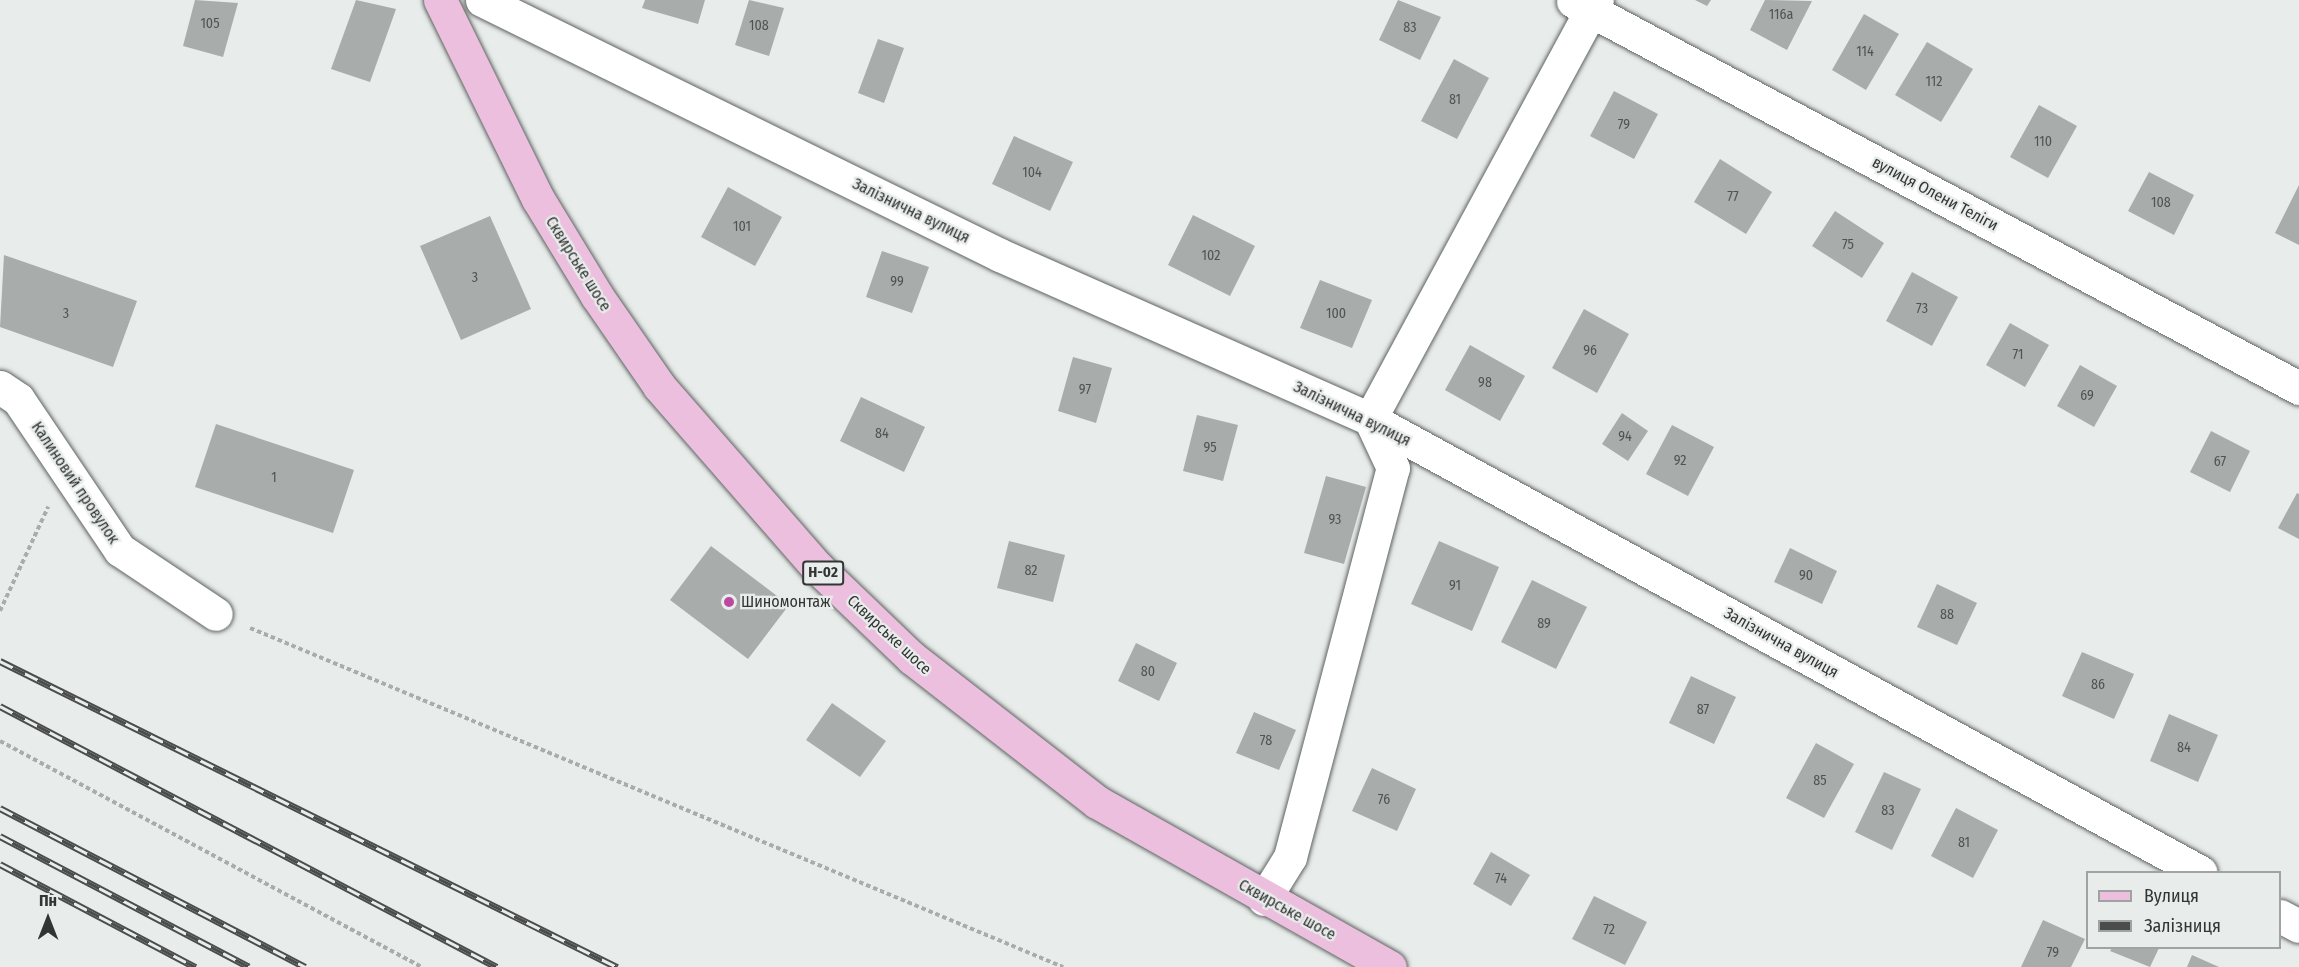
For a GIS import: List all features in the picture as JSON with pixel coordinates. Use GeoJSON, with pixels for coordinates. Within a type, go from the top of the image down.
{"type":"FeatureCollection","features":[{"type":"Feature","properties":{"kind":"main road","name":"Сквирське шосе"},"geometry":{"type":"LineString","coordinates":[[440,0],[538,199],[591,286],[659,386],[739,484],[903,650],[989,723],[1097,802],[1264,899],[1390,967]]}},
{"type":"Feature","properties":{"kind":"street","name":"Залізнична вулиця"},"geometry":{"type":"LineString","coordinates":[[482,0],[1000,255],[1370,419],[2196,871]]}},
{"type":"Feature","properties":{"kind":"street"},"geometry":{"type":"LineString","coordinates":[[1264,899],[1290,857],[1393,468],[1370,419],[1587,3]]}},
{"type":"Feature","properties":{"kind":"street","name":"вулиця Олени Теліги"},"geometry":{"type":"LineString","coordinates":[[1587,3],[2299,388]]}},
{"type":"Feature","properties":{"kind":"street","name":"Калиновий провулок"},"geometry":{"type":"LineString","coordinates":[[0,387],[18,399],[120,550],[216,614]]}},
{"type":"Feature","properties":{"kind":"street"},"geometry":{"type":"LineString","coordinates":[[2281,917],[2299,926]]}},
{"type":"Feature","properties":{"kind":"path"},"geometry":{"type":"LineString","coordinates":[[0,611],[65,468]]}},
{"type":"Feature","properties":{"kind":"path"},"geometry":{"type":"LineString","coordinates":[[216,614],[1063,967]]}},
{"type":"Feature","properties":{"kind":"path"},"geometry":{"type":"LineString","coordinates":[[0,741],[421,967]]}},
{"type":"Feature","properties":{"kind":"building"},"geometry":{"type":"Polygon","coordinates":[[[195,0],[238,3],[223,57],[183,46],[195,0]]]}},
{"type":"Feature","properties":{"kind":"building"},"geometry":{"type":"Polygon","coordinates":[[[356,0],[396,9],[370,82],[331,69],[356,0]]]}},
{"type":"Feature","properties":{"kind":"building"},"geometry":{"type":"Polygon","coordinates":[[[645,0],[705,0],[698,24],[642,8],[645,0]]]}},
{"type":"Feature","properties":{"kind":"building"},"geometry":{"type":"Polygon","coordinates":[[[749,0],[784,8],[769,56],[735,45],[749,0]]]}},
{"type":"Feature","properties":{"kind":"building"},"geometry":{"type":"Polygon","coordinates":[[[1398,0],[1441,17],[1420,60],[1379,40],[1398,0]]]}},
{"type":"Feature","properties":{"kind":"building"},"geometry":{"type":"Polygon","coordinates":[[[1695,0],[1711,0],[1707,6],[1695,0]]]}},
{"type":"Feature","properties":{"kind":"building"},"geometry":{"type":"Polygon","coordinates":[[[1765,0],[1812,1],[1787,50],[1750,30],[1765,0]]]}},
{"type":"Feature","properties":{"kind":"building"},"geometry":{"type":"Polygon","coordinates":[[[1864,14],[1899,34],[1866,90],[1832,70],[1864,14]]]}},
{"type":"Feature","properties":{"kind":"building"},"geometry":{"type":"Polygon","coordinates":[[[878,39],[904,48],[884,103],[858,93],[878,39]]]}},
{"type":"Feature","properties":{"kind":"building"},"geometry":{"type":"Polygon","coordinates":[[[1927,42],[1973,69],[1941,122],[1895,95],[1927,42]]]}},
{"type":"Feature","properties":{"kind":"building"},"geometry":{"type":"Polygon","coordinates":[[[1454,59],[1489,78],[1457,139],[1421,121],[1454,59]]]}},
{"type":"Feature","properties":{"kind":"building"},"geometry":{"type":"Polygon","coordinates":[[[1614,91],[1658,114],[1634,159],[1590,136],[1614,91]]]}},
{"type":"Feature","properties":{"kind":"building"},"geometry":{"type":"Polygon","coordinates":[[[2039,105],[2077,126],[2048,178],[2010,157],[2039,105]]]}},
{"type":"Feature","properties":{"kind":"building"},"geometry":{"type":"Polygon","coordinates":[[[1014,136],[1073,162],[1050,211],[992,184],[1014,136]]]}},
{"type":"Feature","properties":{"kind":"building"},"geometry":{"type":"Polygon","coordinates":[[[1720,159],[1772,192],[1746,234],[1694,202],[1720,159]]]}},
{"type":"Feature","properties":{"kind":"building"},"geometry":{"type":"Polygon","coordinates":[[[2149,172],[2194,195],[2174,235],[2128,211],[2149,172]]]}},
{"type":"Feature","properties":{"kind":"building"},"geometry":{"type":"Polygon","coordinates":[[[2299,185],[2299,245],[2275,233],[2299,185]]]}},
{"type":"Feature","properties":{"kind":"building"},"geometry":{"type":"Polygon","coordinates":[[[728,187],[782,217],[755,266],[701,237],[728,187]]]}},
{"type":"Feature","properties":{"kind":"building"},"geometry":{"type":"Polygon","coordinates":[[[1835,211],[1884,243],[1862,278],[1812,246],[1835,211]]]}},
{"type":"Feature","properties":{"kind":"building"},"geometry":{"type":"Polygon","coordinates":[[[1193,215],[1255,246],[1230,296],[1168,265],[1193,215]]]}},
{"type":"Feature","properties":{"kind":"building"},"geometry":{"type":"Polygon","coordinates":[[[490,216],[531,309],[461,340],[420,246],[490,216]]]}},
{"type":"Feature","properties":{"kind":"building"},"geometry":{"type":"Polygon","coordinates":[[[882,251],[929,267],[912,313],[866,297],[882,251]]]}},
{"type":"Feature","properties":{"kind":"building"},"geometry":{"type":"Polygon","coordinates":[[[4,255],[137,301],[113,367],[0,327],[4,255]]]}},
{"type":"Feature","properties":{"kind":"building"},"geometry":{"type":"Polygon","coordinates":[[[1912,272],[1958,297],[1932,346],[1886,321],[1912,272]]]}},
{"type":"Feature","properties":{"kind":"building"},"geometry":{"type":"Polygon","coordinates":[[[1320,280],[1372,300],[1352,348],[1300,328],[1320,280]]]}},
{"type":"Feature","properties":{"kind":"building"},"geometry":{"type":"Polygon","coordinates":[[[1584,309],[1629,334],[1597,393],[1552,368],[1584,309]]]}},
{"type":"Feature","properties":{"kind":"building"},"geometry":{"type":"Polygon","coordinates":[[[2010,323],[2049,345],[2025,387],[1986,365],[2010,323]]]}},
{"type":"Feature","properties":{"kind":"building"},"geometry":{"type":"Polygon","coordinates":[[[1470,345],[1525,376],[1500,421],[1445,390],[1470,345]]]}},
{"type":"Feature","properties":{"kind":"building"},"geometry":{"type":"Polygon","coordinates":[[[1073,357],[1112,368],[1096,423],[1058,411],[1073,357]]]}},
{"type":"Feature","properties":{"kind":"building"},"geometry":{"type":"Polygon","coordinates":[[[2080,365],[2117,386],[2094,427],[2057,406],[2080,365]]]}},
{"type":"Feature","properties":{"kind":"building"},"geometry":{"type":"Polygon","coordinates":[[[861,397],[925,427],[904,472],[840,441],[861,397]]]}},
{"type":"Feature","properties":{"kind":"building"},"geometry":{"type":"Polygon","coordinates":[[[1622,413],[1648,431],[1628,461],[1602,444],[1622,413]]]}},
{"type":"Feature","properties":{"kind":"building"},"geometry":{"type":"Polygon","coordinates":[[[1197,415],[1238,425],[1223,481],[1183,471],[1197,415]]]}},
{"type":"Feature","properties":{"kind":"building"},"geometry":{"type":"Polygon","coordinates":[[[216,424],[354,470],[333,533],[195,487],[216,424]]]}},
{"type":"Feature","properties":{"kind":"building"},"geometry":{"type":"Polygon","coordinates":[[[1672,425],[1714,447],[1688,496],[1646,474],[1672,425]]]}},
{"type":"Feature","properties":{"kind":"building"},"geometry":{"type":"Polygon","coordinates":[[[2211,431],[2250,451],[2230,492],[2190,472],[2211,431]]]}},
{"type":"Feature","properties":{"kind":"building"},"geometry":{"type":"Polygon","coordinates":[[[1326,476],[1366,487],[1344,564],[1304,553],[1326,476]]]}},
{"type":"Feature","properties":{"kind":"building"},"geometry":{"type":"Polygon","coordinates":[[[2297,493],[2299,494],[2299,539],[2278,528],[2297,493]]]}},
{"type":"Feature","properties":{"kind":"building"},"geometry":{"type":"Polygon","coordinates":[[[1009,541],[1065,555],[1053,602],[997,588],[1009,541]]]}},
{"type":"Feature","properties":{"kind":"building"},"geometry":{"type":"Polygon","coordinates":[[[1439,541],[1499,567],[1472,631],[1411,604],[1439,541]]]}},
{"type":"Feature","properties":{"kind":"building","name":"Шиномонтаж"},"geometry":{"type":"Polygon","coordinates":[[[711,546],[789,605],[748,659],[670,600],[711,546]]]}},
{"type":"Feature","properties":{"kind":"building"},"geometry":{"type":"Polygon","coordinates":[[[1790,548],[1837,571],[1822,604],[1774,582],[1790,548]]]}},
{"type":"Feature","properties":{"kind":"building"},"geometry":{"type":"Polygon","coordinates":[[[1532,580],[1587,607],[1556,669],[1501,642],[1532,580]]]}},
{"type":"Feature","properties":{"kind":"building"},"geometry":{"type":"Polygon","coordinates":[[[1937,584],[1977,603],[1957,645],[1917,627],[1937,584]]]}},
{"type":"Feature","properties":{"kind":"building"},"geometry":{"type":"Polygon","coordinates":[[[1136,643],[1177,663],[1159,701],[1118,681],[1136,643]]]}},
{"type":"Feature","properties":{"kind":"building"},"geometry":{"type":"Polygon","coordinates":[[[2082,652],[2134,674],[2114,719],[2062,696],[2082,652]]]}},
{"type":"Feature","properties":{"kind":"building"},"geometry":{"type":"Polygon","coordinates":[[[1691,676],[1736,697],[1714,744],[1669,723],[1691,676]]]}},
{"type":"Feature","properties":{"kind":"building"},"geometry":{"type":"Polygon","coordinates":[[[832,703],[886,741],[860,777],[806,740],[832,703]]]}},
{"type":"Feature","properties":{"kind":"building"},"geometry":{"type":"Polygon","coordinates":[[[1254,712],[1296,730],[1279,770],[1236,753],[1254,712]]]}},
{"type":"Feature","properties":{"kind":"building"},"geometry":{"type":"Polygon","coordinates":[[[2169,714],[2218,735],[2198,782],[2150,761],[2169,714]]]}},
{"type":"Feature","properties":{"kind":"building"},"geometry":{"type":"Polygon","coordinates":[[[1816,743],[1854,764],[1824,818],[1786,798],[1816,743]]]}},
{"type":"Feature","properties":{"kind":"building"},"geometry":{"type":"Polygon","coordinates":[[[1372,768],[1416,789],[1397,831],[1352,811],[1372,768]]]}},
{"type":"Feature","properties":{"kind":"building"},"geometry":{"type":"Polygon","coordinates":[[[1884,772],[1921,789],[1892,850],[1855,832],[1884,772]]]}},
{"type":"Feature","properties":{"kind":"building"},"geometry":{"type":"Polygon","coordinates":[[[1956,808],[1998,830],[1973,878],[1931,856],[1956,808]]]}},
{"type":"Feature","properties":{"kind":"building"},"geometry":{"type":"Polygon","coordinates":[[[1491,852],[1530,875],[1511,906],[1473,884],[1491,852]]]}},
{"type":"Feature","properties":{"kind":"building"},"geometry":{"type":"Polygon","coordinates":[[[1594,896],[1647,922],[1625,965],[1572,939],[1594,896]]]}},
{"type":"Feature","properties":{"kind":"building"},"geometry":{"type":"Polygon","coordinates":[[[2043,920],[2085,939],[2071,967],[2021,967],[2043,920]]]}},
{"type":"Feature","properties":{"kind":"building"},"geometry":{"type":"Polygon","coordinates":[[[2111,949],[2159,949],[2150,967],[2110,951],[2111,949]]]}},
{"type":"Feature","properties":{"kind":"building"},"geometry":{"type":"Polygon","coordinates":[[[2192,955],[2219,967],[2187,967],[2192,955]]]}},
{"type":"Feature","properties":{"kind":"railway"},"geometry":{"type":"LineString","coordinates":[[0,661],[617,967]]}},
{"type":"Feature","properties":{"kind":"railway"},"geometry":{"type":"LineString","coordinates":[[0,706],[497,967]]}},
{"type":"Feature","properties":{"kind":"railway"},"geometry":{"type":"LineString","coordinates":[[0,808],[305,967]]}},
{"type":"Feature","properties":{"kind":"railway"},"geometry":{"type":"LineString","coordinates":[[0,836],[249,967]]}},
{"type":"Feature","properties":{"kind":"railway"},"geometry":{"type":"LineString","coordinates":[[0,864],[195,967]]}},
{"type":"Feature","properties":{"kind":"place","name":"Шиномонтаж"},"geometry":{"type":"Point","coordinates":[729,602]}}]}
